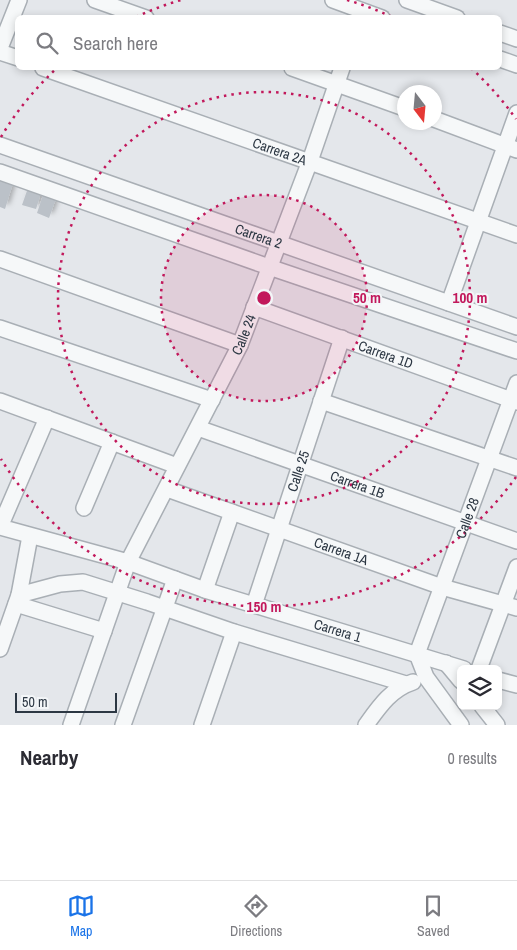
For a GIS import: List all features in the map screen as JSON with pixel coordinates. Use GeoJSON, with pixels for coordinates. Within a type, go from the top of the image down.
{"type":"FeatureCollection","features":[{"type":"Feature","properties":{"kind":"street"},"geometry":{"type":"LineString","coordinates":[[0,48],[19,0]]}},
{"type":"Feature","properties":{"kind":"street"},"geometry":{"type":"LineString","coordinates":[[95,0],[138,15]]}},
{"type":"Feature","properties":{"kind":"street"},"geometry":{"type":"LineString","coordinates":[[333,0],[365,10]]}},
{"type":"Feature","properties":{"kind":"street"},"geometry":{"type":"LineString","coordinates":[[407,0],[449,15]]}},
{"type":"Feature","properties":{"kind":"street"},"geometry":{"type":"LineString","coordinates":[[502,33],[517,39]]}},
{"type":"Feature","properties":{"kind":"street"},"geometry":{"type":"LineString","coordinates":[[0,52],[15,57]]}},
{"type":"Feature","properties":{"kind":"street"},"geometry":{"type":"LineString","coordinates":[[502,60],[517,65]]}},
{"type":"Feature","properties":{"kind":"street","name":"Carrera 2A"},"geometry":{"type":"LineString","coordinates":[[49,70],[517,234]]}},
{"type":"Feature","properties":{"kind":"street"},"geometry":{"type":"LineString","coordinates":[[298,70],[397,105]]}},
{"type":"Feature","properties":{"kind":"street","name":"Calle 24"},"geometry":{"type":"LineString","coordinates":[[128,562],[240,345],[310,161],[341,70]]}},
{"type":"Feature","properties":{"kind":"street"},"geometry":{"type":"LineString","coordinates":[[449,303],[478,221],[511,147],[517,113]]}},
{"type":"Feature","properties":{"kind":"street"},"geometry":{"type":"LineString","coordinates":[[442,122],[511,147]]}},
{"type":"Feature","properties":{"kind":"street","name":"Carrera 2"},"geometry":{"type":"LineString","coordinates":[[0,145],[517,327]]}},
{"type":"Feature","properties":{"kind":"street","name":"Carrera 2"},"geometry":{"type":"LineString","coordinates":[[0,172],[269,267],[517,350]]}},
{"type":"Feature","properties":{"kind":"street"},"geometry":{"type":"LineString","coordinates":[[0,259],[240,345]]}},
{"type":"Feature","properties":{"kind":"street","name":"Carrera 1D"},"geometry":{"type":"LineString","coordinates":[[254,307],[514,401]]}},
{"type":"Feature","properties":{"kind":"street"},"geometry":{"type":"LineString","coordinates":[[0,328],[212,400]]}},
{"type":"Feature","properties":{"kind":"street","name":"Calle 25"},"geometry":{"type":"LineString","coordinates":[[254,605],[342,338]]}},
{"type":"Feature","properties":{"kind":"street","name":"Calle 28"},"geometry":{"type":"LineString","coordinates":[[418,654],[490,458],[514,401],[517,383]]}},
{"type":"Feature","properties":{"kind":"street"},"geometry":{"type":"LineString","coordinates":[[0,401],[177,466]]}},
{"type":"Feature","properties":{"kind":"street"},"geometry":{"type":"LineString","coordinates":[[321,401],[517,468]]}},
{"type":"Feature","properties":{"kind":"street"},"geometry":{"type":"LineString","coordinates":[[0,527],[47,418]]}},
{"type":"Feature","properties":{"kind":"street","name":"Carrera 1B"},"geometry":{"type":"LineString","coordinates":[[198,428],[517,541]]}},
{"type":"Feature","properties":{"kind":"street"},"geometry":{"type":"LineString","coordinates":[[84,508],[112,442]]}},
{"type":"Feature","properties":{"kind":"street","name":"Carrera 1A"},"geometry":{"type":"LineString","coordinates":[[167,489],[442,587],[510,606]]}},
{"type":"Feature","properties":{"kind":"street"},"geometry":{"type":"LineString","coordinates":[[205,590],[232,512]]}},
{"type":"Feature","properties":{"kind":"street","name":"Carrera 1"},"geometry":{"type":"LineString","coordinates":[[0,527],[128,562],[205,590],[457,667]]}},
{"type":"Feature","properties":{"kind":"street"},"geometry":{"type":"LineString","coordinates":[[0,649],[30,536]]}},
{"type":"Feature","properties":{"kind":"street"},"geometry":{"type":"LineString","coordinates":[[70,725],[128,562]]}},
{"type":"Feature","properties":{"kind":"street"},"geometry":{"type":"LineString","coordinates":[[481,665],[510,606],[517,567]]}},
{"type":"Feature","properties":{"kind":"street"},"geometry":{"type":"LineString","coordinates":[[123,725],[175,579]]}},
{"type":"Feature","properties":{"kind":"street"},"geometry":{"type":"LineString","coordinates":[[11,605],[60,584],[83,582],[118,592],[234,632],[406,684]]}},
{"type":"Feature","properties":{"kind":"street"},"geometry":{"type":"LineString","coordinates":[[11,605],[104,631]]}},
{"type":"Feature","properties":{"kind":"street"},"geometry":{"type":"LineString","coordinates":[[202,725],[234,632]]}},
{"type":"Feature","properties":{"kind":"street"},"geometry":{"type":"LineString","coordinates":[[418,654],[426,677],[461,725]]}},
{"type":"Feature","properties":{"kind":"street"},"geometry":{"type":"LineString","coordinates":[[446,663],[457,676]]}},
{"type":"Feature","properties":{"kind":"street"},"geometry":{"type":"LineString","coordinates":[[366,725],[386,699],[406,684],[426,677]]}},
{"type":"Feature","properties":{"kind":"street"},"geometry":{"type":"LineString","coordinates":[[502,681],[517,686]]}},
{"type":"Feature","properties":{"kind":"street"},"geometry":{"type":"LineString","coordinates":[[485,710],[497,725]]}},
{"type":"Feature","properties":{"kind":"building"},"geometry":{"type":"Polygon","coordinates":[[[0,176],[14,180],[5,209],[0,207],[0,176]]]}},
{"type":"Feature","properties":{"kind":"building"},"geometry":{"type":"Polygon","coordinates":[[[28,188],[41,193],[36,209],[22,205],[28,188]]]}},
{"type":"Feature","properties":{"kind":"building"},"geometry":{"type":"Polygon","coordinates":[[[44,192],[57,196],[49,218],[37,213],[44,192]]]}}]}
